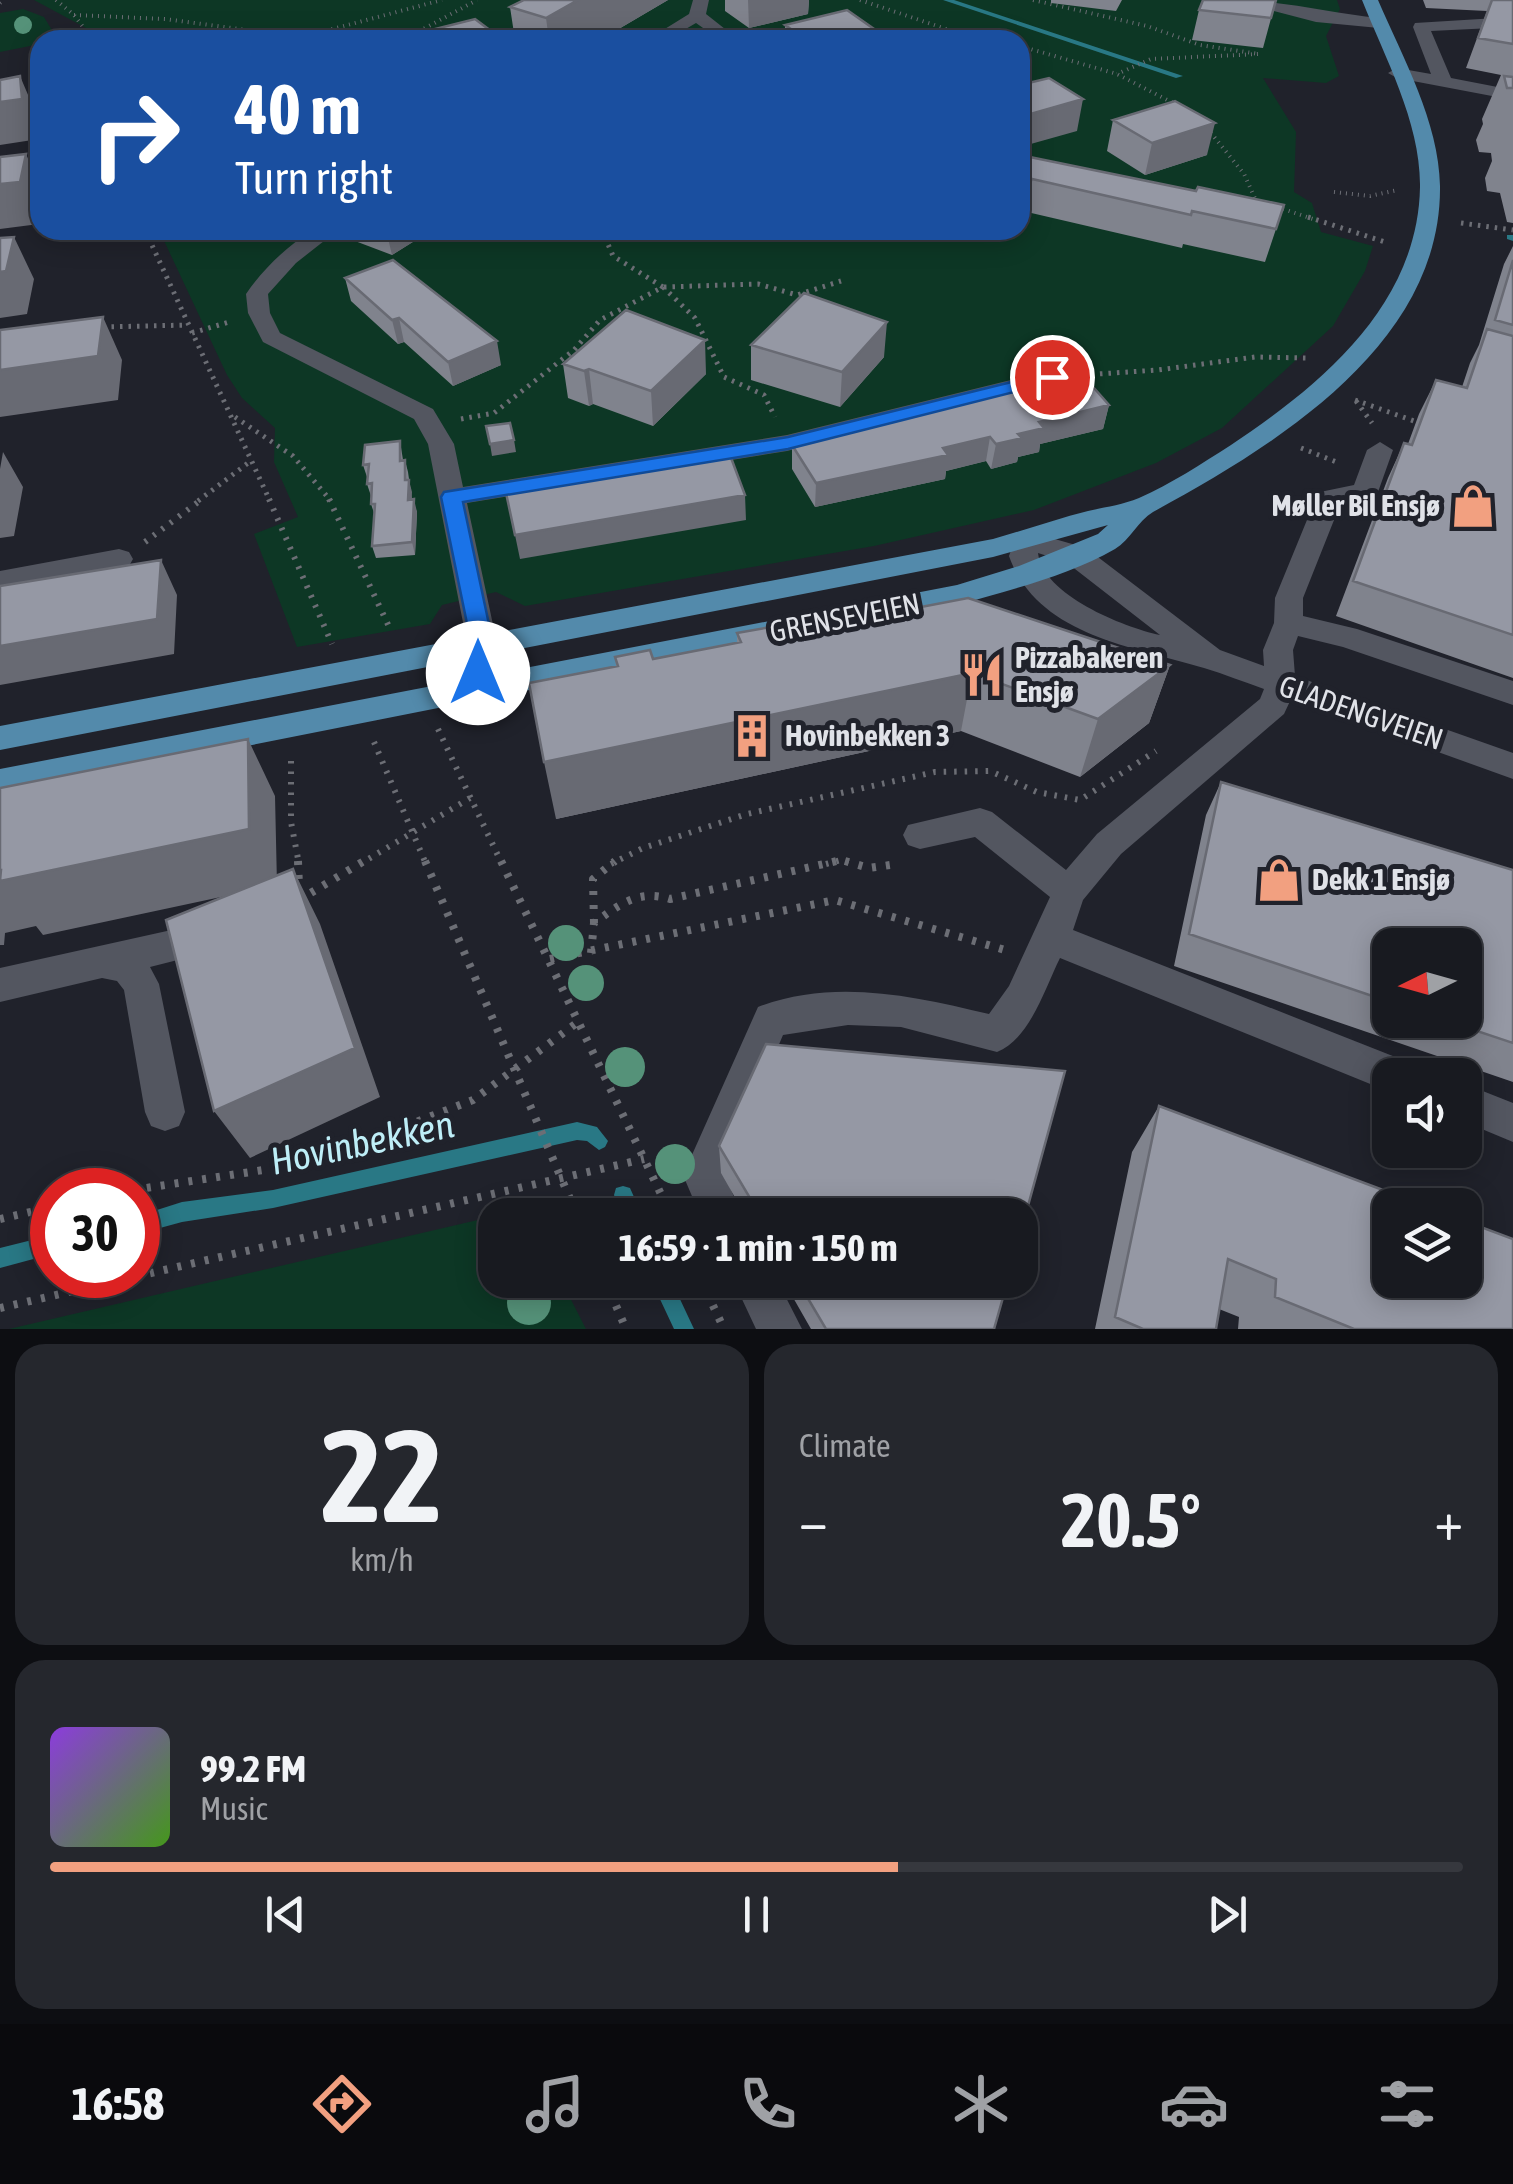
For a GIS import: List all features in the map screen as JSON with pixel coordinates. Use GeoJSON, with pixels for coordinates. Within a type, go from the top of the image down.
{"type":"FeatureCollection","features":[{"type":"Feature","properties":{"kind":"main road","name":"GRENSEVEIEN"},"geometry":{"type":"LineString","coordinates":[[0,738],[483,648],[1027,540],[1140,508],[1257,439],[1321,388],[1357,354],[1408,282],[1422,250],[1429,219],[1430,186],[1424,147],[1370,0]]}},
{"type":"Feature","properties":{"kind":"main road","name":"GRENSEVEIEN"},"geometry":{"type":"LineString","coordinates":[[0,782],[958,595],[1028,573],[1108,541],[1140,508]]}},
{"type":"Feature","properties":{"kind":"street"},"geometry":{"type":"LineString","coordinates":[[1240,0],[1316,17],[1379,23]]}},
{"type":"Feature","properties":{"kind":"street"},"geometry":{"type":"LineString","coordinates":[[669,30],[699,8],[721,30]]}},
{"type":"Feature","properties":{"kind":"street"},"geometry":{"type":"LineString","coordinates":[[1443,81],[1422,26],[1513,22]]}},
{"type":"Feature","properties":{"kind":"street"},"geometry":{"type":"LineString","coordinates":[[1398,73],[1513,95]]}},
{"type":"Feature","properties":{"kind":"street"},"geometry":{"type":"LineString","coordinates":[[310,240],[299,246],[257,294],[258,313],[271,338],[424,414],[441,444],[483,648],[478,673],[465,692]]}},
{"type":"Feature","properties":{"kind":"street"},"geometry":{"type":"LineString","coordinates":[[452,497],[788,443],[1052,377]]}},
{"type":"Feature","properties":{"kind":"street"},"geometry":{"type":"LineString","coordinates":[[713,1198],[702,1176],[771,1019],[848,1008],[901,1010],[997,1034],[1022,998],[1069,892],[1109,844],[1273,706],[1280,686],[1278,650],[1289,623],[1288,598],[1329,498],[1366,492],[1378,439]]}},
{"type":"Feature","properties":{"kind":"street"},"geometry":{"type":"LineString","coordinates":[[1027,540],[1023,556],[1028,573]]}},
{"type":"Feature","properties":{"kind":"street","name":"GLADENGVEIEN"},"geometry":{"type":"LineString","coordinates":[[1027,540],[1076,555],[1209,658]]}},
{"type":"Feature","properties":{"kind":"street"},"geometry":{"type":"LineString","coordinates":[[0,581],[119,559]]}},
{"type":"Feature","properties":{"kind":"street","name":"GLADENGVEIEN"},"geometry":{"type":"LineString","coordinates":[[1028,573],[1049,594],[1091,623],[1138,641],[1209,658],[1513,766]]}},
{"type":"Feature","properties":{"kind":"street"},"geometry":{"type":"LineString","coordinates":[[1289,623],[1347,636],[1513,693]]}},
{"type":"Feature","properties":{"kind":"street"},"geometry":{"type":"LineString","coordinates":[[920,835],[980,822],[1069,892]]}},
{"type":"Feature","properties":{"kind":"street"},"geometry":{"type":"LineString","coordinates":[[0,985],[285,913]]}},
{"type":"Feature","properties":{"kind":"street"},"geometry":{"type":"LineString","coordinates":[[1052,937],[1098,959],[1372,1066]]}},
{"type":"Feature","properties":{"kind":"street"},"geometry":{"type":"LineString","coordinates":[[103,962],[128,967],[140,984],[166,1112]]}},
{"type":"Feature","properties":{"kind":"street"},"geometry":{"type":"LineString","coordinates":[[1482,1111],[1513,1123]]}},
{"type":"Feature","properties":{"kind":"street"},"geometry":{"type":"LineString","coordinates":[[764,1298],[780,1329]]}},
{"type":"Feature","properties":{"kind":"path"},"geometry":{"type":"LineString","coordinates":[[56,0],[85,30]]}},
{"type":"Feature","properties":{"kind":"path"},"geometry":{"type":"LineString","coordinates":[[330,30],[442,0]]}},
{"type":"Feature","properties":{"kind":"path"},"geometry":{"type":"LineString","coordinates":[[422,30],[477,0]]}},
{"type":"Feature","properties":{"kind":"path"},"geometry":{"type":"LineString","coordinates":[[860,0],[950,30]]}},
{"type":"Feature","properties":{"kind":"path"},"geometry":{"type":"LineString","coordinates":[[1033,0],[1147,26],[1200,44],[1259,54],[1141,63],[1117,74]]}},
{"type":"Feature","properties":{"kind":"path"},"geometry":{"type":"LineString","coordinates":[[74,15],[165,19],[250,30]]}},
{"type":"Feature","properties":{"kind":"path"},"geometry":{"type":"LineString","coordinates":[[1030,49],[1117,74],[1187,112]]}},
{"type":"Feature","properties":{"kind":"path"},"geometry":{"type":"LineString","coordinates":[[22,107],[30,106]]}},
{"type":"Feature","properties":{"kind":"path"},"geometry":{"type":"LineString","coordinates":[[1200,122],[1244,174],[1260,210]]}},
{"type":"Feature","properties":{"kind":"path"},"geometry":{"type":"LineString","coordinates":[[1334,192],[1370,196],[1400,190]]}},
{"type":"Feature","properties":{"kind":"path"},"geometry":{"type":"LineString","coordinates":[[1283,209],[1385,242]]}},
{"type":"Feature","properties":{"kind":"path"},"geometry":{"type":"LineString","coordinates":[[1461,223],[1513,230]]}},
{"type":"Feature","properties":{"kind":"path"},"geometry":{"type":"LineString","coordinates":[[150,240],[261,479],[338,659]]}},
{"type":"Feature","properties":{"kind":"path"},"geometry":{"type":"LineString","coordinates":[[607,240],[614,256],[663,287],[694,318],[724,377],[764,395],[788,443]]}},
{"type":"Feature","properties":{"kind":"path"},"geometry":{"type":"LineString","coordinates":[[430,425],[494,414],[574,350],[579,340],[601,322],[663,287],[758,284],[797,295],[841,280]]}},
{"type":"Feature","properties":{"kind":"path"},"geometry":{"type":"LineString","coordinates":[[86,330],[133,324],[188,325]]}},
{"type":"Feature","properties":{"kind":"path"},"geometry":{"type":"LineString","coordinates":[[1052,377],[1168,369],[1212,359],[1259,355],[1310,358]]}},
{"type":"Feature","properties":{"kind":"path"},"geometry":{"type":"LineString","coordinates":[[1378,439],[1355,400],[1414,421]]}},
{"type":"Feature","properties":{"kind":"path"},"geometry":{"type":"LineString","coordinates":[[232,415],[265,433],[312,474],[329,501],[396,642]]}},
{"type":"Feature","properties":{"kind":"path"},"geometry":{"type":"LineString","coordinates":[[1299,447],[1339,460],[1340,464]]}},
{"type":"Feature","properties":{"kind":"path"},"geometry":{"type":"LineString","coordinates":[[119,559],[252,460]]}},
{"type":"Feature","properties":{"kind":"path"},"geometry":{"type":"LineString","coordinates":[[435,721],[663,1198]]}},
{"type":"Feature","properties":{"kind":"path"},"geometry":{"type":"LineString","coordinates":[[369,730],[570,1198]]}},
{"type":"Feature","properties":{"kind":"path"},"geometry":{"type":"LineString","coordinates":[[591,953],[593,879],[606,863],[722,827],[748,814],[935,772],[990,771],[1037,792],[1080,800],[1124,768],[1173,742]]}},
{"type":"Feature","properties":{"kind":"path"},"geometry":{"type":"LineString","coordinates":[[285,913],[300,868],[291,822],[291,750]]}},
{"type":"Feature","properties":{"kind":"path"},"geometry":{"type":"LineString","coordinates":[[285,913],[470,798]]}},
{"type":"Feature","properties":{"kind":"path"},"geometry":{"type":"LineString","coordinates":[[594,923],[638,893],[652,891],[670,899],[841,860],[884,868]]}},
{"type":"Feature","properties":{"kind":"path"},"geometry":{"type":"LineString","coordinates":[[550,959],[836,900],[1006,950]]}},
{"type":"Feature","properties":{"kind":"path"},"geometry":{"type":"LineString","coordinates":[[160,1186],[270,1170],[333,1154],[473,1100],[578,1021]]}},
{"type":"Feature","properties":{"kind":"path"},"geometry":{"type":"LineString","coordinates":[[0,1308],[644,1159]]}},
{"type":"Feature","properties":{"kind":"path"},"geometry":{"type":"LineString","coordinates":[[0,1219],[30,1212]]}},
{"type":"Feature","properties":{"kind":"path"},"geometry":{"type":"LineString","coordinates":[[612,1298],[626,1329]]}},
{"type":"Feature","properties":{"kind":"path"},"geometry":{"type":"LineString","coordinates":[[709,1298],[724,1329]]}},
{"type":"Feature","properties":{"kind":"green space"},"geometry":{"type":"Polygon","coordinates":[[[34,0],[1337,0],[1340,9],[1326,36],[1339,76],[1326,83],[1263,78],[1296,132],[1294,192],[1312,203],[1321,232],[1373,246],[1365,271],[1333,326],[1222,428],[1156,463],[1034,510],[874,546],[525,606],[496,592],[442,605],[430,624],[297,647],[254,534],[298,517],[274,462],[275,428],[242,398],[227,375],[164,240],[1030,240],[1030,30],[86,28],[34,0]]]}},
{"type":"Feature","properties":{"kind":"green space"},"geometry":{"type":"Polygon","coordinates":[[[23,9],[44,17],[52,30],[30,30],[30,46],[0,52],[0,13],[23,9]]]}},
{"type":"Feature","properties":{"kind":"green space"},"geometry":{"type":"Polygon","coordinates":[[[478,1220],[478,1298],[570,1298],[586,1329],[9,1329],[142,1298],[160,1298],[160,1294],[478,1220]]]}},
{"type":"Feature","properties":{"kind":"building"},"geometry":{"type":"Polygon","coordinates":[[[524,0],[578,0],[546,18],[510,7],[524,0]]]}},
{"type":"Feature","properties":{"kind":"building"},"geometry":{"type":"Polygon","coordinates":[[[1203,0],[1276,0],[1271,18],[1199,10],[1203,0]]]}},
{"type":"Feature","properties":{"kind":"building"},"geometry":{"type":"Polygon","coordinates":[[[1492,0],[1513,0],[1513,44],[1478,38],[1492,0]]]}},
{"type":"Feature","properties":{"kind":"building"},"geometry":{"type":"Polygon","coordinates":[[[847,10],[874,29],[792,30],[785,25],[847,10]]]}},
{"type":"Feature","properties":{"kind":"building"},"geometry":{"type":"Polygon","coordinates":[[[475,19],[490,30],[431,30],[475,19]]]}},
{"type":"Feature","properties":{"kind":"building"},"geometry":{"type":"Polygon","coordinates":[[[20,76],[22,99],[0,102],[0,80],[20,76]]]}},
{"type":"Feature","properties":{"kind":"building"},"geometry":{"type":"Polygon","coordinates":[[[1504,76],[1513,77],[1513,88],[1507,88],[1504,76]]]}},
{"type":"Feature","properties":{"kind":"building"},"geometry":{"type":"Polygon","coordinates":[[[1049,78],[1083,99],[1030,114],[1030,83],[1049,78]]]}},
{"type":"Feature","properties":{"kind":"building"},"geometry":{"type":"Polygon","coordinates":[[[1175,101],[1215,123],[1152,143],[1113,120],[1175,101]]]}},
{"type":"Feature","properties":{"kind":"building"},"geometry":{"type":"Polygon","coordinates":[[[26,154],[20,182],[0,184],[0,157],[26,154]]]}},
{"type":"Feature","properties":{"kind":"building"},"geometry":{"type":"Polygon","coordinates":[[[1030,157],[1284,205],[1276,229],[1192,211],[1191,215],[1032,179],[1030,183],[1030,157]]]}},
{"type":"Feature","properties":{"kind":"building"},"geometry":{"type":"Polygon","coordinates":[[[14,237],[6,271],[0,272],[0,238],[14,237]]]}},
{"type":"Feature","properties":{"kind":"building"},"geometry":{"type":"Polygon","coordinates":[[[393,260],[497,341],[448,362],[399,318],[392,320],[345,278],[393,260]]]}},
{"type":"Feature","properties":{"kind":"building"},"geometry":{"type":"Polygon","coordinates":[[[1513,260],[1513,325],[1495,320],[1513,260]]]}},
{"type":"Feature","properties":{"kind":"building"},"geometry":{"type":"Polygon","coordinates":[[[804,293],[887,322],[842,372],[751,345],[804,293]]]}},
{"type":"Feature","properties":{"kind":"building"},"geometry":{"type":"Polygon","coordinates":[[[626,310],[705,340],[651,391],[563,364],[626,310]]]}},
{"type":"Feature","properties":{"kind":"building"},"geometry":{"type":"Polygon","coordinates":[[[103,317],[98,356],[0,370],[0,330],[103,317]]]}},
{"type":"Feature","properties":{"kind":"building"},"geometry":{"type":"Polygon","coordinates":[[[1487,329],[1513,336],[1513,635],[1353,581],[1404,443],[1412,445],[1436,380],[1467,388],[1487,329]]]}},
{"type":"Feature","properties":{"kind":"building"},"geometry":{"type":"Polygon","coordinates":[[[1079,371],[1109,405],[1039,422],[1044,428],[1018,434],[1022,438],[996,444],[990,437],[943,448],[948,455],[816,483],[792,445],[1079,371]]]}},
{"type":"Feature","properties":{"kind":"building"},"geometry":{"type":"Polygon","coordinates":[[[510,423],[514,440],[490,444],[486,426],[510,423]]]}},
{"type":"Feature","properties":{"kind":"building"},"geometry":{"type":"Polygon","coordinates":[[[400,441],[400,461],[405,460],[405,480],[409,480],[408,500],[414,499],[412,542],[372,546],[375,504],[371,504],[372,483],[367,484],[369,464],[363,465],[365,445],[400,441]]]}},
{"type":"Feature","properties":{"kind":"building"},"geometry":{"type":"Polygon","coordinates":[[[730,455],[745,495],[515,535],[506,493],[730,455]]]}},
{"type":"Feature","properties":{"kind":"building"},"geometry":{"type":"Polygon","coordinates":[[[161,560],[157,619],[0,646],[0,586],[161,560]]]}},
{"type":"Feature","properties":{"kind":"building"},"geometry":{"type":"Polygon","coordinates":[[[968,598],[1170,665],[1098,719],[972,673],[544,762],[529,683],[618,666],[615,657],[650,650],[653,659],[741,642],[737,633],[771,627],[774,635],[968,598]]]}},
{"type":"Feature","properties":{"kind":"building"},"geometry":{"type":"Polygon","coordinates":[[[248,739],[249,829],[0,881],[0,788],[248,739]]]}},
{"type":"Feature","properties":{"kind":"building"},"geometry":{"type":"Polygon","coordinates":[[[1221,782],[1513,870],[1513,1043],[1482,1033],[1482,928],[1372,928],[1372,996],[1189,934],[1221,782]]]}},
{"type":"Feature","properties":{"kind":"building"},"geometry":{"type":"Polygon","coordinates":[[[293,869],[355,1048],[214,1111],[166,920],[293,869]]]}},
{"type":"Feature","properties":{"kind":"building"},"geometry":{"type":"Polygon","coordinates":[[[766,1044],[1065,1071],[1030,1198],[750,1198],[719,1146],[766,1044]]]}},
{"type":"Feature","properties":{"kind":"building"},"geometry":{"type":"Polygon","coordinates":[[[1159,1106],[1378,1188],[1372,1188],[1372,1298],[1482,1298],[1482,1227],[1513,1239],[1513,1329],[1354,1329],[1275,1297],[1276,1279],[1228,1259],[1216,1329],[1143,1329],[1115,1317],[1159,1106]]]}},
{"type":"Feature","properties":{"kind":"building"},"geometry":{"type":"Polygon","coordinates":[[[808,1298],[1003,1298],[994,1329],[826,1329],[808,1298]]]}},
{"type":"Feature","properties":{"kind":"waterway"},"geometry":{"type":"LineString","coordinates":[[947,0],[1179,76]]}},
{"type":"Feature","properties":{"kind":"waterway","name":"Hovinbekken"},"geometry":{"type":"LineString","coordinates":[[160,1218],[273,1199],[577,1131],[591,1133],[599,1141]]}},
{"type":"Feature","properties":{"kind":"waterway","name":"Hovinbekken"},"geometry":{"type":"LineString","coordinates":[[0,1258],[30,1250]]}},
{"type":"Feature","properties":{"kind":"waterway","name":"Hovinbekken"},"geometry":{"type":"LineString","coordinates":[[669,1298],[684,1329]]}},
{"type":"Feature","properties":{"kind":"place","name":"Møller Bil Ensjø"},"geometry":{"type":"Point","coordinates":[1473,506]}},
{"type":"Feature","properties":{"kind":"place","name":"Pizzabakeren Ensjø"},"geometry":{"type":"Point","coordinates":[982,675]}},
{"type":"Feature","properties":{"kind":"place","name":"Hovinbekken 3"},"geometry":{"type":"Point","coordinates":[752,736]}},
{"type":"Feature","properties":{"kind":"place","name":"Dekk 1 Ensjø"},"geometry":{"type":"Point","coordinates":[1279,880]}},
{"type":"Feature","properties":{"kind":"route"},"geometry":{"type":"LineString","coordinates":[[478,673],[483,648],[452,497],[788,443],[1052,377]]}}]}
